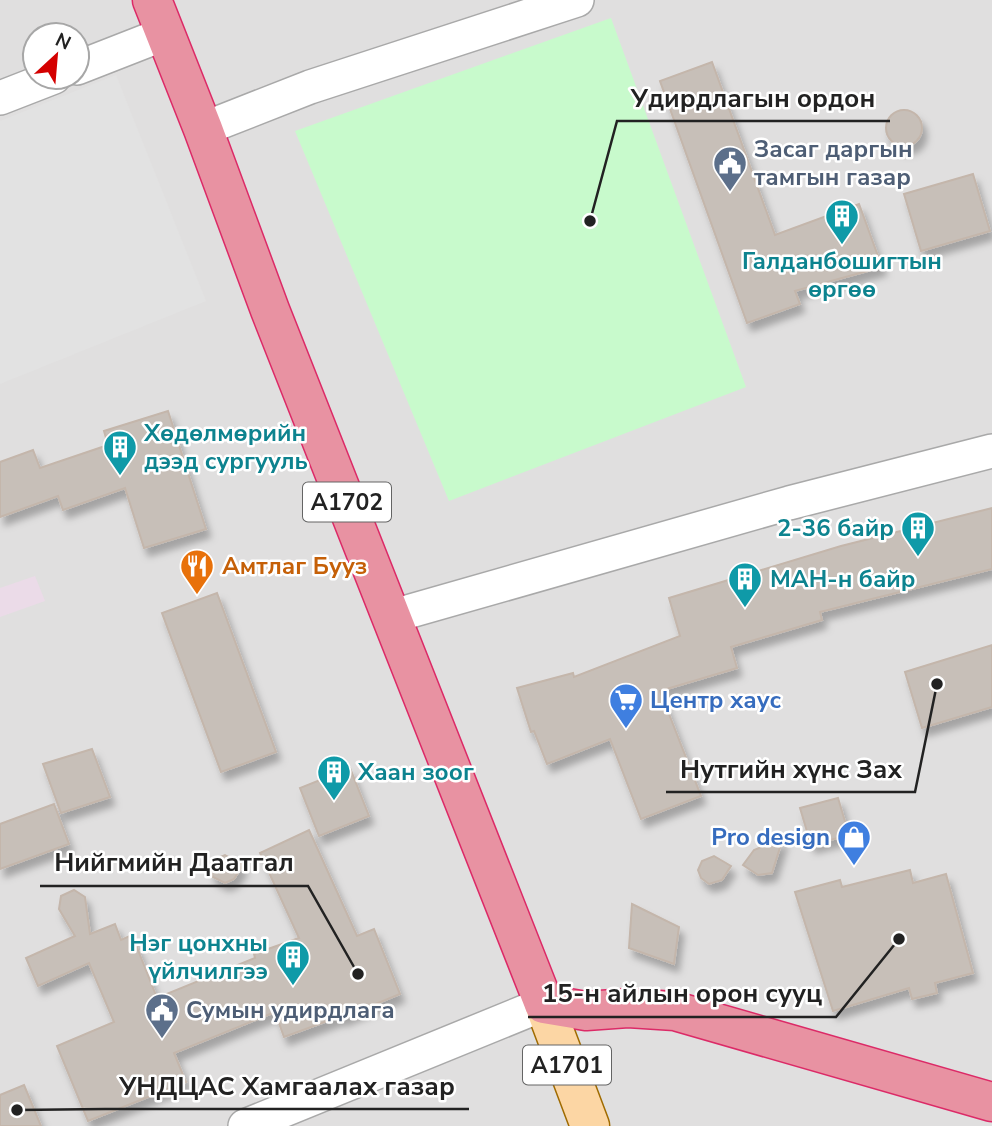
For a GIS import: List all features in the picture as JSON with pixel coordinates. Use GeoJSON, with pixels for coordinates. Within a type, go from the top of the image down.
{"type":"FeatureCollection","features":[{"type":"Feature","properties":{"kind":"highway","name":"A1702"},"geometry":{"type":"LineString","coordinates":[[158,17],[270,310],[544,1004]]}},
{"type":"Feature","properties":{"kind":"highway"},"geometry":{"type":"LineString","coordinates":[[544,1004],[586,1010],[628,1008],[675,1012],[992,1102]]}},
{"type":"Feature","properties":{"kind":"main road","name":"A1701"},"geometry":{"type":"LineString","coordinates":[[544,1004],[590,1126]]}},
{"type":"Feature","properties":{"kind":"street"},"geometry":{"type":"LineString","coordinates":[[203,129],[310,87],[577,0]]}},
{"type":"Feature","properties":{"kind":"street"},"geometry":{"type":"LineString","coordinates":[[91,59],[158,17]]}},
{"type":"Feature","properties":{"kind":"street"},"geometry":{"type":"LineString","coordinates":[[0,98],[21,90]]}},
{"type":"Feature","properties":{"kind":"street"},"geometry":{"type":"LineString","coordinates":[[393,617],[789,503],[992,451]]}},
{"type":"Feature","properties":{"kind":"street"},"geometry":{"type":"LineString","coordinates":[[245,1126],[544,1004]]}},
{"type":"Feature","properties":{"kind":"shaded area"},"geometry":{"type":"Polygon","coordinates":[[[0,0],[992,0],[992,1126],[0,1126],[0,0]]]}},
{"type":"Feature","properties":{"kind":"shaded area"},"geometry":{"type":"Polygon","coordinates":[[[116,75],[206,301],[0,384],[0,121],[76,91],[91,91],[91,85],[116,75]]]}},
{"type":"Feature","properties":{"kind":"shaded area"},"geometry":{"type":"Polygon","coordinates":[[[35,576],[45,601],[0,617],[0,588],[35,576]]]}},
{"type":"Feature","properties":{"kind":"green space"},"geometry":{"type":"Polygon","coordinates":[[[611,18],[746,387],[449,501],[295,131],[611,18]]]}},
{"type":"Feature","properties":{"kind":"building","name":"Засаг даргын тамгын газар"},"geometry":{"type":"Polygon","coordinates":[[[712,62],[775,235],[859,204],[882,267],[795,291],[800,304],[747,323],[660,81],[712,62]]]}},
{"type":"Feature","properties":{"kind":"building"},"geometry":{"type":"Polygon","coordinates":[[[904,110],[917,115],[922,128],[917,141],[904,146],[891,141],[886,128],[891,115],[904,110]]]}},
{"type":"Feature","properties":{"kind":"building"},"geometry":{"type":"Polygon","coordinates":[[[973,174],[990,231],[921,251],[904,194],[973,174]]]}},
{"type":"Feature","properties":{"kind":"building","name":"Хөдөлмөрийн дээд сургууль"},"geometry":{"type":"Polygon","coordinates":[[[168,411],[206,529],[144,548],[125,488],[63,510],[58,496],[0,517],[0,462],[33,450],[40,468],[108,445],[104,431],[168,411]]]}},
{"type":"Feature","properties":{"kind":"building"},"geometry":{"type":"Polygon","coordinates":[[[992,508],[992,569],[820,612],[822,620],[731,647],[737,668],[660,691],[701,796],[641,819],[610,739],[547,764],[534,731],[531,732],[517,688],[573,673],[574,677],[680,636],[669,598],[841,546],[992,508]]]}},
{"type":"Feature","properties":{"kind":"building"},"geometry":{"type":"Polygon","coordinates":[[[217,593],[276,752],[221,772],[162,613],[217,593]]]}},
{"type":"Feature","properties":{"kind":"building"},"geometry":{"type":"Polygon","coordinates":[[[992,645],[992,707],[922,728],[905,672],[992,645]]]}},
{"type":"Feature","properties":{"kind":"building"},"geometry":{"type":"Polygon","coordinates":[[[92,749],[110,797],[61,813],[43,764],[92,749]]]}},
{"type":"Feature","properties":{"kind":"building","name":"Хаан зоог"},"geometry":{"type":"Polygon","coordinates":[[[350,768],[369,816],[319,836],[300,788],[350,768]]]}},
{"type":"Feature","properties":{"kind":"building"},"geometry":{"type":"Polygon","coordinates":[[[838,798],[849,835],[811,845],[800,808],[838,798]]]}},
{"type":"Feature","properties":{"kind":"building"},"geometry":{"type":"Polygon","coordinates":[[[54,804],[69,844],[0,869],[0,824],[54,804]]]}},
{"type":"Feature","properties":{"kind":"building"},"geometry":{"type":"Polygon","coordinates":[[[309,830],[357,936],[374,929],[400,994],[342,1018],[341,1016],[284,1037],[275,1012],[174,1053],[186,1082],[88,1121],[57,1046],[114,1022],[89,963],[38,986],[26,958],[75,936],[59,909],[61,896],[74,890],[85,897],[90,934],[115,924],[121,940],[132,935],[157,998],[255,958],[254,954],[299,938],[260,853],[309,830]]]}},
{"type":"Feature","properties":{"kind":"building"},"geometry":{"type":"Polygon","coordinates":[[[783,838],[772,873],[758,875],[743,865],[754,850],[783,838]]]}},
{"type":"Feature","properties":{"kind":"building"},"geometry":{"type":"Polygon","coordinates":[[[225,855],[243,865],[234,879],[225,883],[213,877],[210,869],[213,860],[225,855]]]}},
{"type":"Feature","properties":{"kind":"building"},"geometry":{"type":"Polygon","coordinates":[[[714,856],[731,866],[722,880],[709,884],[701,878],[698,870],[702,861],[714,856]]]}},
{"type":"Feature","properties":{"kind":"building"},"geometry":{"type":"Polygon","coordinates":[[[910,870],[913,883],[946,874],[973,973],[935,983],[937,993],[912,999],[909,988],[833,1011],[795,892],[840,880],[842,887],[910,870]]]}},
{"type":"Feature","properties":{"kind":"building"},"geometry":{"type":"Polygon","coordinates":[[[632,904],[679,927],[674,964],[629,948],[632,904]]]}},
{"type":"Feature","properties":{"kind":"building"},"geometry":{"type":"Polygon","coordinates":[[[24,1085],[41,1126],[0,1126],[0,1095],[24,1085]]]}},
{"type":"Feature","properties":{"kind":"place","name":"Засаг даргын тамгын газар"},"geometry":{"type":"Point","coordinates":[730,193]}},
{"type":"Feature","properties":{"kind":"place","name":"Удирдлагын ордон"},"geometry":{"type":"Point","coordinates":[590,221]}},
{"type":"Feature","properties":{"kind":"place","name":"Галданбошигтын өргөө"},"geometry":{"type":"Point","coordinates":[842,246]}},
{"type":"Feature","properties":{"kind":"place","name":"Хөдөлмөрийн дээд сургууль"},"geometry":{"type":"Point","coordinates":[120,477]}},
{"type":"Feature","properties":{"kind":"place","name":"2-36 байр"},"geometry":{"type":"Point","coordinates":[918,558]}},
{"type":"Feature","properties":{"kind":"place","name":"Амтлаг Бууз"},"geometry":{"type":"Point","coordinates":[197,596]}},
{"type":"Feature","properties":{"kind":"place","name":"МАН-н байр"},"geometry":{"type":"Point","coordinates":[745,609]}},
{"type":"Feature","properties":{"kind":"place","name":"Нутгийн хүнс Зах"},"geometry":{"type":"Point","coordinates":[937,684]}},
{"type":"Feature","properties":{"kind":"place","name":"Центр хаус"},"geometry":{"type":"Point","coordinates":[626,730]}},
{"type":"Feature","properties":{"kind":"place","name":"Хаан зоог"},"geometry":{"type":"Point","coordinates":[334,802]}},
{"type":"Feature","properties":{"kind":"place","name":"Pro design"},"geometry":{"type":"Point","coordinates":[854,867]}},
{"type":"Feature","properties":{"kind":"place","name":"15-н айлын орон сууц"},"geometry":{"type":"Point","coordinates":[899,939]}},
{"type":"Feature","properties":{"kind":"place","name":"Нийгмийн Даатгал"},"geometry":{"type":"Point","coordinates":[358,974]}},
{"type":"Feature","properties":{"kind":"place","name":"Нэг цонхны үйлчилгээ"},"geometry":{"type":"Point","coordinates":[293,987]}},
{"type":"Feature","properties":{"kind":"place","name":"Сумын удирдлага"},"geometry":{"type":"Point","coordinates":[162,1040]}},
{"type":"Feature","properties":{"kind":"place","name":"УНДЦАС Хамгаалах газар"},"geometry":{"type":"Point","coordinates":[17,1110]}}]}
